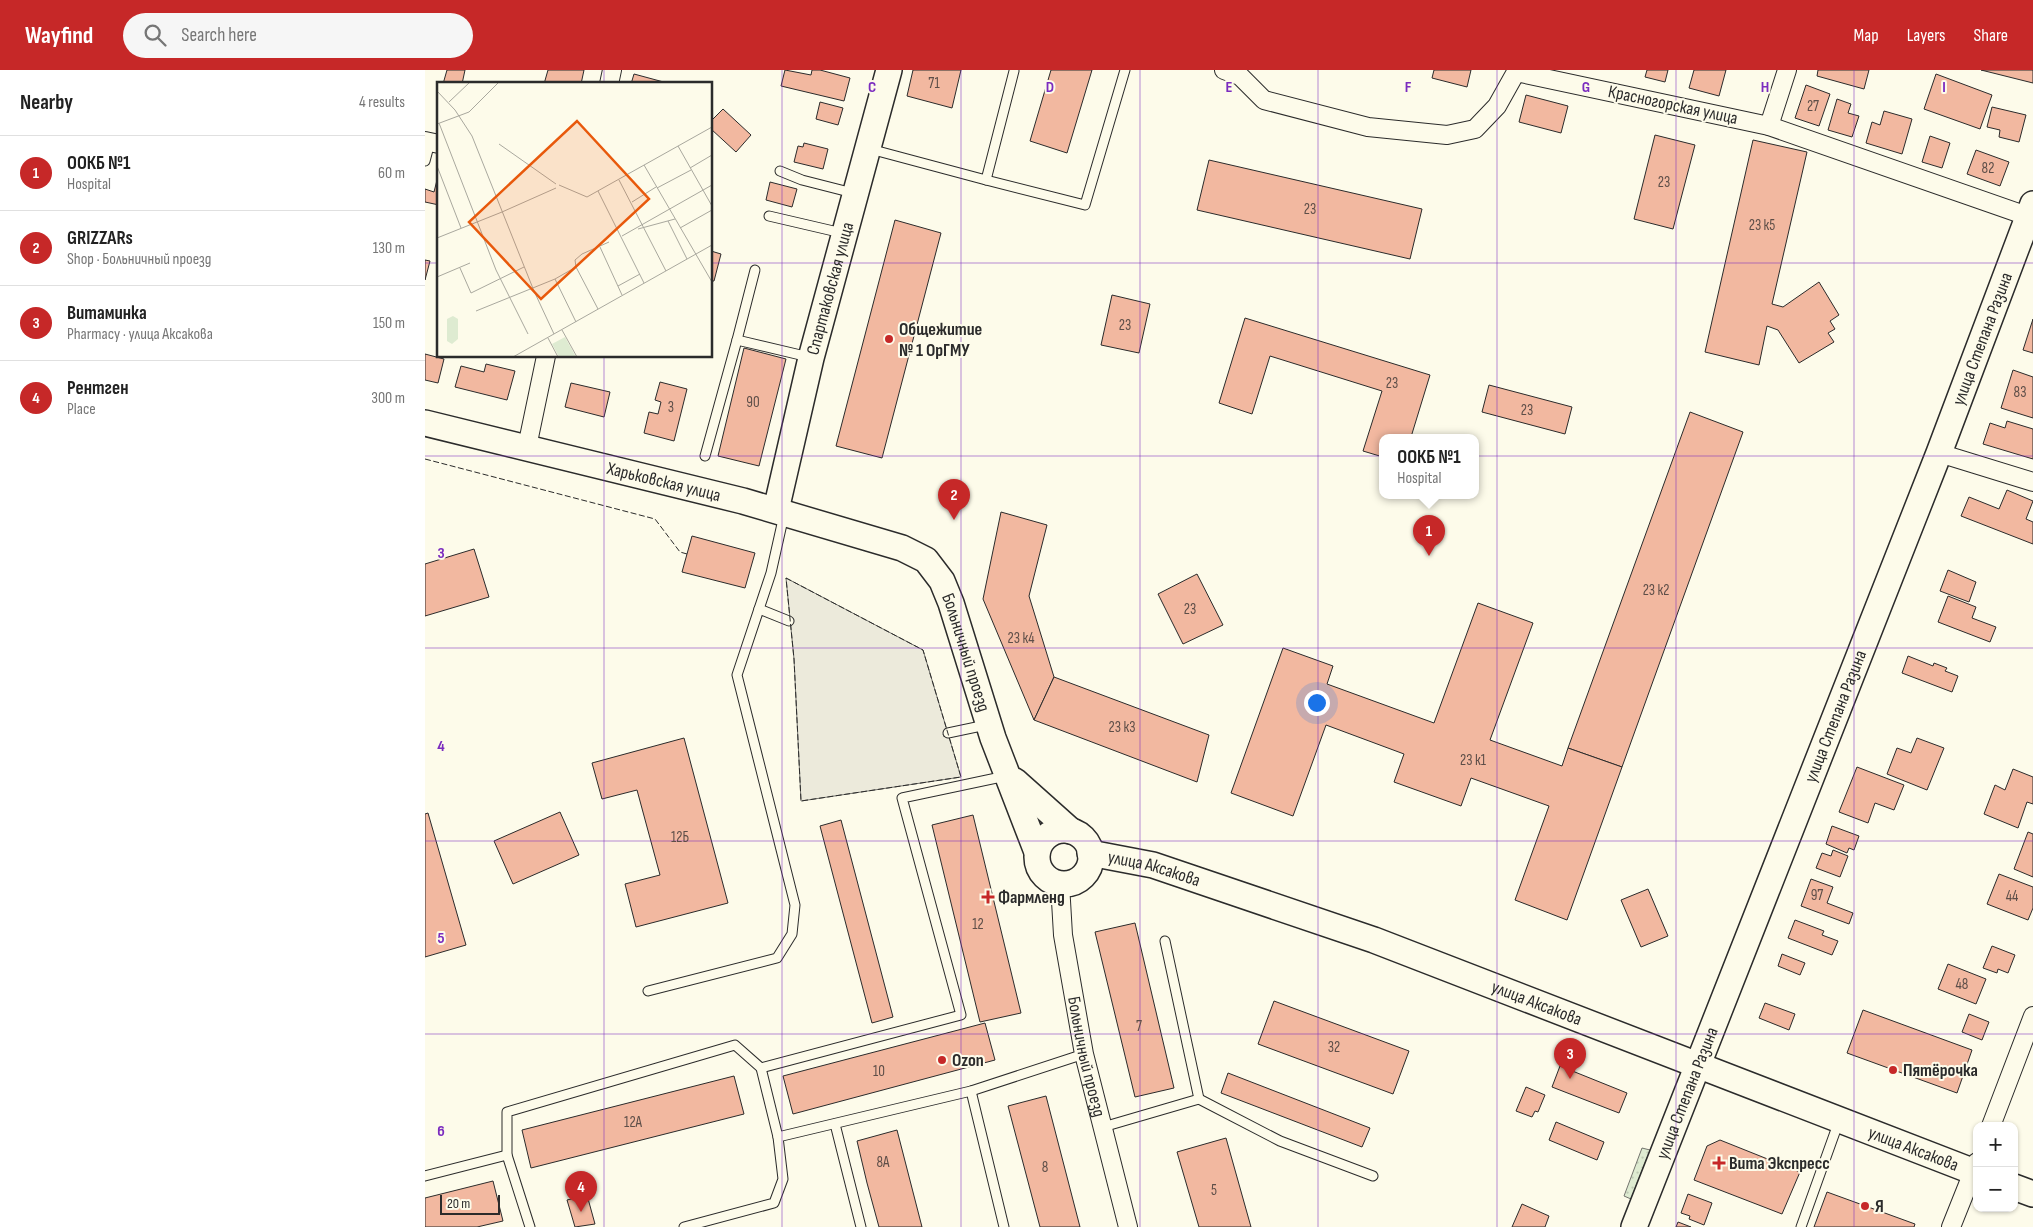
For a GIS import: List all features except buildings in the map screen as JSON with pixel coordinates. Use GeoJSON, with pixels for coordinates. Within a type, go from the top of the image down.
{"type":"FeatureCollection","features":[{"type":"Feature","properties":{"kind":"street","name":"Спартаковская улица"},"geometry":{"type":"LineString","coordinates":[[781,511],[811,358],[889,70]]}},
{"type":"Feature","properties":{"kind":"street","name":"Красногорская улица"},"geometry":{"type":"LineString","coordinates":[[1224,70],[1240,76],[1264,100],[1368,127],[1447,135],[1475,129],[1497,106],[1516,71],[1769,126],[2031,213]]}},
{"type":"Feature","properties":{"kind":"street"},"geometry":{"type":"LineString","coordinates":[[1769,126],[1787,70]]}},
{"type":"Feature","properties":{"kind":"street","name":"улица Степана Разина"},"geometry":{"type":"LineString","coordinates":[[1634,1227],[1696,1064],[1939,453],[2031,213]]}},
{"type":"Feature","properties":{"kind":"street"},"geometry":{"type":"LineString","coordinates":[[527,447],[546,358]]}},
{"type":"Feature","properties":{"kind":"street","name":"Харьковская улица"},"geometry":{"type":"LineString","coordinates":[[425,423],[781,511],[902,548]]}},
{"type":"Feature","properties":{"kind":"street"},"geometry":{"type":"LineString","coordinates":[[1939,453],[2033,482]]}},
{"type":"Feature","properties":{"kind":"street","name":"Больничный проезд"},"geometry":{"type":"LineString","coordinates":[[902,548],[926,560],[942,581],[951,603],[989,724],[1037,852]]}},
{"type":"Feature","properties":{"kind":"street","name":"Больничный проезд"},"geometry":{"type":"LineString","coordinates":[[1009,776],[1037,803],[1071,831]]}},
{"type":"Feature","properties":{"kind":"street"},"geometry":{"type":"LineString","coordinates":[[1060,884],[1045,876],[1040,869],[1037,852],[1047,836],[1058,831],[1071,831]]}},
{"type":"Feature","properties":{"kind":"street","name":"улица Аксакова"},"geometry":{"type":"LineString","coordinates":[[1060,884],[1077,881],[1083,876],[1090,861],[1087,844],[1080,836],[1071,831]]}},
{"type":"Feature","properties":{"kind":"street","name":"улица Аксакова"},"geometry":{"type":"LineString","coordinates":[[1090,853],[1153,865],[1374,940],[1839,1121],[1973,1167]]}},
{"type":"Feature","properties":{"kind":"street","name":"Больничный проезд"},"geometry":{"type":"LineString","coordinates":[[1060,884],[1063,935],[1084,1054],[1128,1227]]}},
{"type":"Feature","properties":{"kind":"street"},"geometry":{"type":"LineString","coordinates":[[1993,1122],[2033,1016]]}},
{"type":"Feature","properties":{"kind":"street"},"geometry":{"type":"LineString","coordinates":[[1951,1227],[1973,1175]]}},
{"type":"Feature","properties":{"kind":"street"},"geometry":{"type":"LineString","coordinates":[[2018,1188],[2033,1194]]}},
{"type":"Feature","properties":{"kind":"lane"},"geometry":{"type":"LineString","coordinates":[[868,148],[1085,205],[1125,70]]}},
{"type":"Feature","properties":{"kind":"lane"},"geometry":{"type":"LineString","coordinates":[[986,180],[1014,71]]}},
{"type":"Feature","properties":{"kind":"lane"},"geometry":{"type":"LineString","coordinates":[[425,160],[431,143]]}},
{"type":"Feature","properties":{"kind":"lane"},"geometry":{"type":"LineString","coordinates":[[780,171],[802,180],[856,193]]}},
{"type":"Feature","properties":{"kind":"lane"},"geometry":{"type":"LineString","coordinates":[[769,216],[845,234]]}},
{"type":"Feature","properties":{"kind":"lane"},"geometry":{"type":"LineString","coordinates":[[705,456],[755,270]]}},
{"type":"Feature","properties":{"kind":"lane"},"geometry":{"type":"LineString","coordinates":[[737,340],[811,358]]}},
{"type":"Feature","properties":{"kind":"lane"},"geometry":{"type":"LineString","coordinates":[[648,991],[777,958],[792,934],[795,904],[737,675],[771,573],[781,511]]}},
{"type":"Feature","properties":{"kind":"lane"},"geometry":{"type":"LineString","coordinates":[[759,609],[789,621]]}},
{"type":"Feature","properties":{"kind":"lane"},"geometry":{"type":"LineString","coordinates":[[948,733],[989,724]]}},
{"type":"Feature","properties":{"kind":"lane"},"geometry":{"type":"LineString","coordinates":[[761,1068],[961,1015],[902,798],[1009,776]]}},
{"type":"Feature","properties":{"kind":"lane"},"geometry":{"type":"LineString","coordinates":[[1165,941],[1199,1099]]}},
{"type":"Feature","properties":{"kind":"lane"},"geometry":{"type":"LineString","coordinates":[[530,1227],[507,1155],[507,1112],[735,1045],[761,1068],[778,1137],[783,1179],[774,1203],[684,1227]]}},
{"type":"Feature","properties":{"kind":"lane"},"geometry":{"type":"LineString","coordinates":[[778,1137],[971,1091],[1084,1054]]}},
{"type":"Feature","properties":{"kind":"lane"},"geometry":{"type":"LineString","coordinates":[[971,1091],[1004,1227]]}},
{"type":"Feature","properties":{"kind":"lane"},"geometry":{"type":"LineString","coordinates":[[1103,1127],[1199,1099],[1280,1142],[1373,1176]]}},
{"type":"Feature","properties":{"kind":"lane"},"geometry":{"type":"LineString","coordinates":[[1801,1227],[1839,1121]]}},
{"type":"Feature","properties":{"kind":"lane"},"geometry":{"type":"LineString","coordinates":[[835,1124],[861,1227]]}},
{"type":"Feature","properties":{"kind":"lane"},"geometry":{"type":"LineString","coordinates":[[425,1176],[507,1155]]}},
{"type":"Feature","properties":{"kind":"green space"},"geometry":{"type":"Polygon","coordinates":[[[1642,1148],[1650,1150],[1631,1199],[1624,1196],[1642,1148]]]}},
{"type":"Feature","properties":{"kind":"shaded area"},"geometry":{"type":"Polygon","coordinates":[[[786,578],[923,650],[961,777],[801,801],[794,659],[786,578]]]}},
{"type":"Feature","properties":{"kind":"fence"},"geometry":{"type":"LineString","coordinates":[[425,459],[655,519],[680,552],[687,554]]}},
{"type":"Feature","properties":{"kind":"fence"},"geometry":{"type":"LineString","coordinates":[[786,578],[923,650],[961,777],[801,801],[794,659],[786,578]]}},
{"type":"Feature","properties":{"kind":"place","name":"Общежитие № 1 ОрГМУ"},"geometry":{"type":"Point","coordinates":[889,339]}},
{"type":"Feature","properties":{"kind":"place","name":"GRIZZARs"},"geometry":{"type":"Point","coordinates":[954,520]}},
{"type":"Feature","properties":{"kind":"place","name":"ООКБ №1"},"geometry":{"type":"Point","coordinates":[1429,556]}},
{"type":"Feature","properties":{"kind":"place","name":"Фармленд"},"geometry":{"type":"Point","coordinates":[988,897]}},
{"type":"Feature","properties":{"kind":"place","name":"Ozon"},"geometry":{"type":"Point","coordinates":[942,1060]}},
{"type":"Feature","properties":{"kind":"place","name":"Пятёрочка"},"geometry":{"type":"Point","coordinates":[1893,1070]}},
{"type":"Feature","properties":{"kind":"place","name":"Витаминка"},"geometry":{"type":"Point","coordinates":[1570,1079]}},
{"type":"Feature","properties":{"kind":"place","name":"Вита Экспресс"},"geometry":{"type":"Point","coordinates":[1719,1163]}},
{"type":"Feature","properties":{"kind":"place","name":"Я"},"geometry":{"type":"Point","coordinates":[1865,1206]}},
{"type":"Feature","properties":{"kind":"place","name":"Рентген"},"geometry":{"type":"Point","coordinates":[581,1212]}}]}
